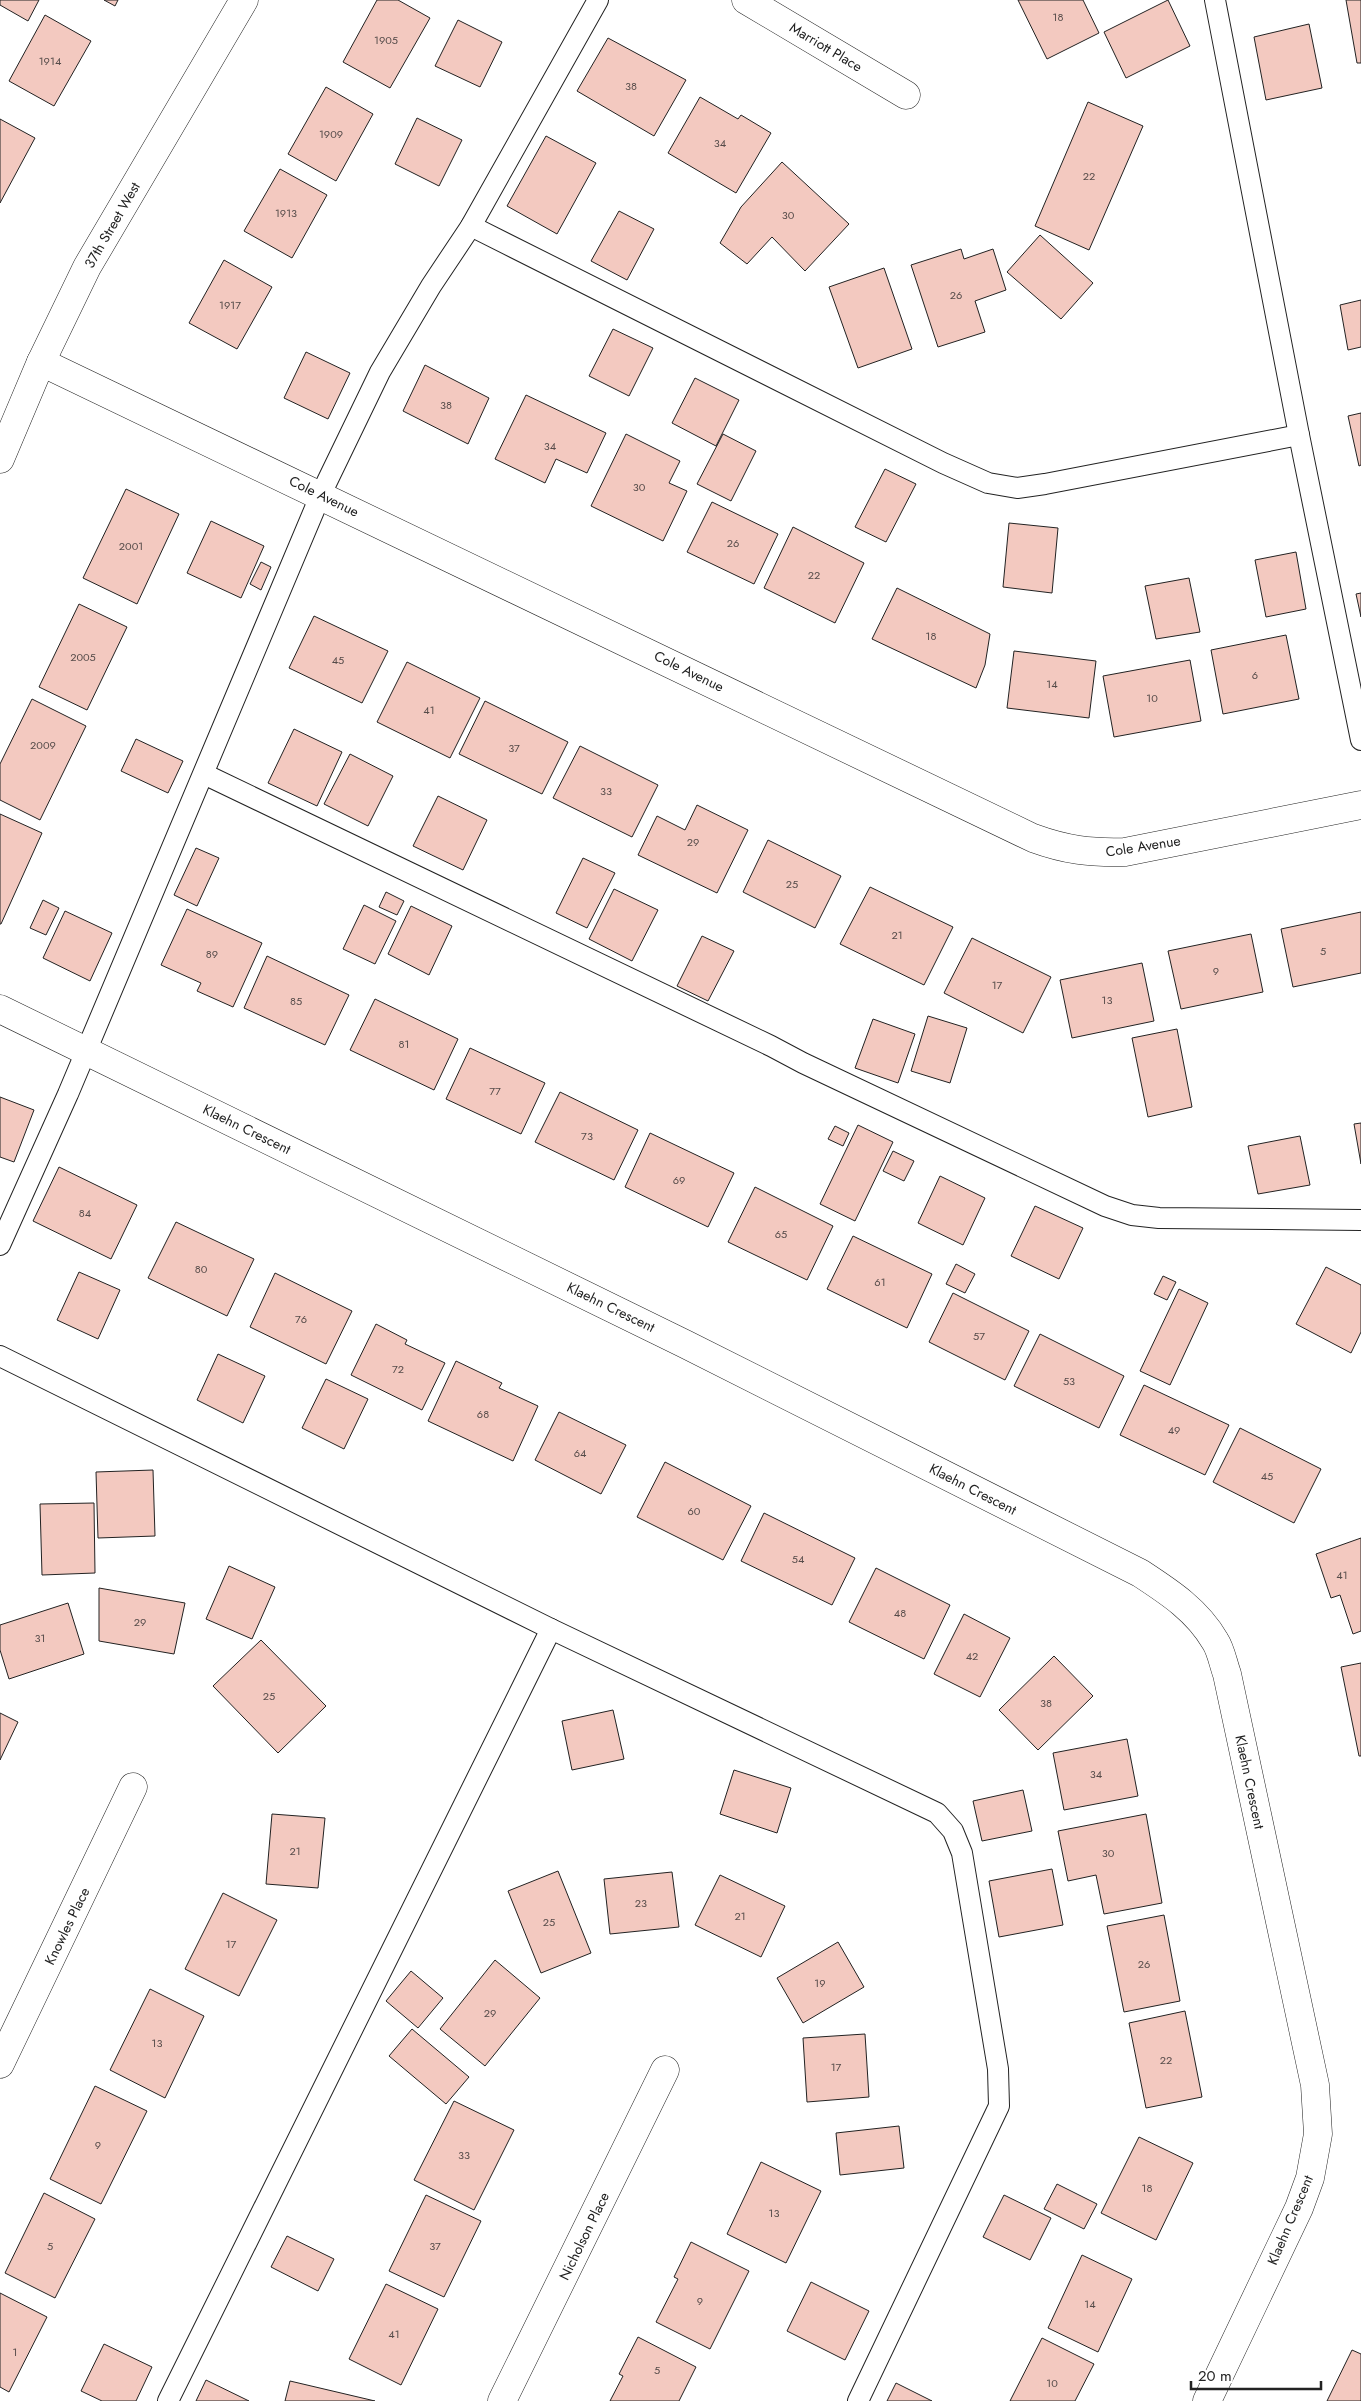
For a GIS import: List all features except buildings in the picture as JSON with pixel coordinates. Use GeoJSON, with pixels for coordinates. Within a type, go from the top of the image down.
{"type":"FeatureCollection","features":[{"type":"Feature","properties":{"kind":"street","name":"37th Street West"},"geometry":{"type":"LineString","coordinates":[[0,460],[41,362],[87,267],[244,0]]}},
{"type":"Feature","properties":{"kind":"street","name":"Marriott Place"},"geometry":{"type":"LineString","coordinates":[[746,0],[906,95]]}},
{"type":"Feature","properties":{"kind":"street","name":"Cole Avenue"},"geometry":{"type":"LineString","coordinates":[[41,362],[321,494],[1033,838],[1063,849],[1093,853],[1125,852],[1361,804]]}},
{"type":"Feature","properties":{"kind":"street","name":"Klaehn Crescent"},"geometry":{"type":"LineString","coordinates":[[0,1009],[676,1339],[1140,1573],[1172,1593],[1197,1616],[1216,1642],[1227,1674],[1315,2085],[1318,2134],[1310,2178],[1299,2208],[1207,2401]]}},
{"type":"Feature","properties":{"kind":"street","name":"Knowles Place"},"geometry":{"type":"LineString","coordinates":[[0,2064],[133,1788]]}},
{"type":"Feature","properties":{"kind":"street","name":"Nicholson Place"},"geometry":{"type":"LineString","coordinates":[[502,2401],[665,2070]]}},
{"type":"Feature","properties":{"kind":"lane"},"geometry":{"type":"LineString","coordinates":[[0,1245],[204,774],[321,494],[380,372],[431,286],[471,226],[598,0]]}},
{"type":"Feature","properties":{"kind":"lane"},"geometry":{"type":"LineString","coordinates":[[1214,0],[1298,435],[1361,740]]}},
{"type":"Feature","properties":{"kind":"lane"},"geometry":{"type":"LineString","coordinates":[[471,226],[943,463],[988,483],[1017,488],[1298,435]]}},
{"type":"Feature","properties":{"kind":"lane"},"geometry":{"type":"LineString","coordinates":[[204,774],[762,1041],[803,1063],[1105,1206],[1132,1215],[1159,1218],[1361,1220]]}},
{"type":"Feature","properties":{"kind":"lane"},"geometry":{"type":"LineString","coordinates":[[0,1356],[551,1629],[937,1813],[953,1831],[962,1853],[998,2070],[999,2106],[858,2401]]}},
{"type":"Feature","properties":{"kind":"lane"},"geometry":{"type":"LineString","coordinates":[[168,2401],[551,1629]]}}]}
